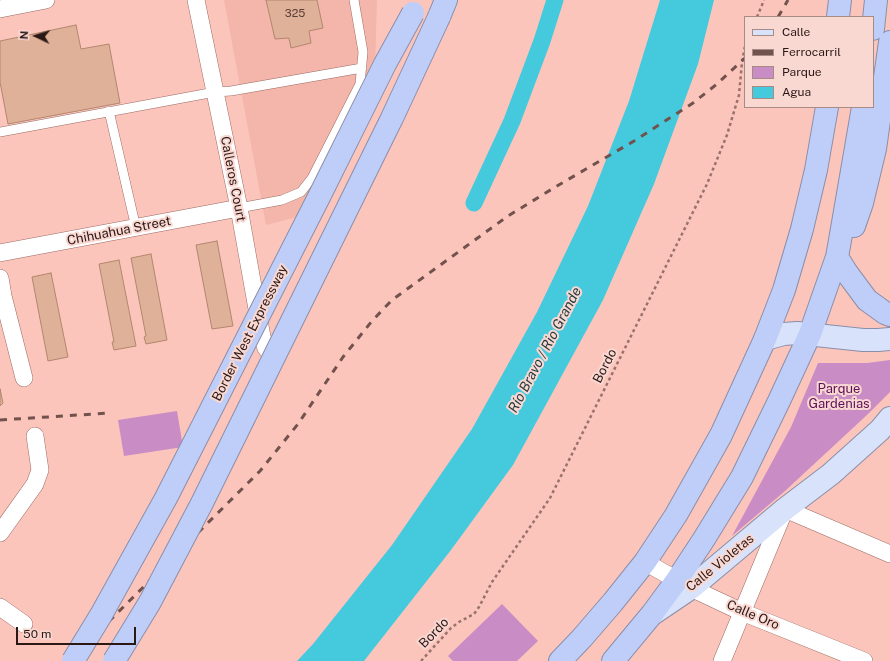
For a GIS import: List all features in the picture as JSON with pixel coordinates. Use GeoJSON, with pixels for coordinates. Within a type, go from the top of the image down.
{"type":"FeatureCollection","features":[{"type":"Feature","properties":{"kind":"highway"},"geometry":{"type":"LineString","coordinates":[[838,16],[840,0]]}},
{"type":"Feature","properties":{"kind":"highway"},"geometry":{"type":"LineString","coordinates":[[874,19],[876,0]]}},
{"type":"Feature","properties":{"kind":"highway","name":"Border West Expressway"},"geometry":{"type":"LineString","coordinates":[[74,661],[166,498],[384,64],[416,6]]}},
{"type":"Feature","properties":{"kind":"highway"},"geometry":{"type":"LineString","coordinates":[[114,661],[150,602],[202,503],[392,118],[442,8]]}},
{"type":"Feature","properties":{"kind":"highway"},"geometry":{"type":"LineString","coordinates":[[838,252],[854,225],[862,203],[875,149],[890,42]]}},
{"type":"Feature","properties":{"kind":"highway"},"geometry":{"type":"LineString","coordinates":[[560,661],[613,602],[645,562],[676,515],[721,435],[765,339],[784,290],[802,229],[816,170],[827,108]]}},
{"type":"Feature","properties":{"kind":"highway"},"geometry":{"type":"LineString","coordinates":[[613,661],[652,614],[684,584],[704,539],[742,477],[810,334],[838,252],[863,108]]}},
{"type":"Feature","properties":{"kind":"highway"},"geometry":{"type":"LineString","coordinates":[[838,252],[846,273],[867,300],[890,315]]}},
{"type":"Feature","properties":{"kind":"main road"},"geometry":{"type":"LineString","coordinates":[[765,339],[784,334],[810,334],[824,337],[863,340],[890,339]]}},
{"type":"Feature","properties":{"kind":"main road","name":"Calle Violetas"},"geometry":{"type":"LineString","coordinates":[[684,584],[831,474],[886,427]]}},
{"type":"Feature","properties":{"kind":"street"},"geometry":{"type":"LineString","coordinates":[[0,9],[46,0]]}},
{"type":"Feature","properties":{"kind":"street","name":"Calleros Court"},"geometry":{"type":"LineString","coordinates":[[196,0],[239,208],[262,337],[266,348],[273,357]]}},
{"type":"Feature","properties":{"kind":"street","name":"Chihuahua Street"},"geometry":{"type":"LineString","coordinates":[[0,253],[239,208]]}},
{"type":"Feature","properties":{"kind":"street"},"geometry":{"type":"LineString","coordinates":[[0,278],[2,297],[24,378]]}},
{"type":"Feature","properties":{"kind":"street"},"geometry":{"type":"LineString","coordinates":[[0,532],[36,484],[40,470],[34,436]]}},
{"type":"Feature","properties":{"kind":"street"},"geometry":{"type":"LineString","coordinates":[[785,509],[890,554]]}},
{"type":"Feature","properties":{"kind":"street","name":"Calle Violetas"},"geometry":{"type":"LineString","coordinates":[[722,661],[785,509]]}},
{"type":"Feature","properties":{"kind":"street","name":"Calle Oro"},"geometry":{"type":"LineString","coordinates":[[645,562],[684,584],[742,612],[864,661]]}},
{"type":"Feature","properties":{"kind":"street"},"geometry":{"type":"LineString","coordinates":[[0,607],[24,624]]}},
{"type":"Feature","properties":{"kind":"lane"},"geometry":{"type":"LineString","coordinates":[[239,208],[282,200],[301,192],[312,178],[360,84],[363,52],[354,0]]}},
{"type":"Feature","properties":{"kind":"lane"},"geometry":{"type":"LineString","coordinates":[[0,132],[215,92],[231,91],[362,68]]}},
{"type":"Feature","properties":{"kind":"lane"},"geometry":{"type":"LineString","coordinates":[[109,112],[136,228]]}},
{"type":"Feature","properties":{"kind":"path"},"geometry":{"type":"LineString","coordinates":[[757,16],[764,0]]}},
{"type":"Feature","properties":{"kind":"path","name":"Bordo"},"geometry":{"type":"LineString","coordinates":[[422,661],[451,628],[474,614],[492,582],[550,498],[707,184],[727,135],[739,95],[744,51]]}},
{"type":"Feature","properties":{"kind":"shaded area"},"geometry":{"type":"Polygon","coordinates":[[[224,0],[377,0],[375,68],[297,217],[266,225],[224,0]]]}},
{"type":"Feature","properties":{"kind":"green space","name":"Parque Gardenias"},"geometry":{"type":"Polygon","coordinates":[[[890,360],[890,392],[785,491],[732,536],[791,427],[818,363],[867,363],[890,360]]]}},
{"type":"Feature","properties":{"kind":"green space"},"geometry":{"type":"Polygon","coordinates":[[[177,411],[183,447],[124,456],[118,420],[177,411]]]}},
{"type":"Feature","properties":{"kind":"green space"},"geometry":{"type":"Polygon","coordinates":[[[502,604],[538,641],[517,661],[453,661],[448,656],[502,604]]]}},
{"type":"Feature","properties":{"kind":"water","name":"Río Bravo / Rio Grande"},"geometry":{"type":"Polygon","coordinates":[[[660,0],[714,0],[698,64],[654,184],[603,300],[513,465],[451,550],[364,661],[297,661],[313,644],[392,545],[472,429],[537,312],[588,206],[629,101],[660,0]]]}},
{"type":"Feature","properties":{"kind":"building"},"geometry":{"type":"Polygon","coordinates":[[[266,0],[317,0],[323,28],[309,31],[311,43],[291,48],[289,38],[275,39],[266,0]]]}},
{"type":"Feature","properties":{"kind":"building"},"geometry":{"type":"Polygon","coordinates":[[[76,25],[81,49],[109,44],[120,103],[8,124],[0,82],[0,41],[76,25]]]}},
{"type":"Feature","properties":{"kind":"building"},"geometry":{"type":"Polygon","coordinates":[[[217,241],[233,326],[212,329],[196,245],[217,241]]]}},
{"type":"Feature","properties":{"kind":"building"},"geometry":{"type":"Polygon","coordinates":[[[151,254],[167,340],[146,344],[144,337],[146,336],[131,258],[151,254]]]}},
{"type":"Feature","properties":{"kind":"building"},"geometry":{"type":"Polygon","coordinates":[[[119,260],[136,346],[114,350],[112,342],[114,342],[99,264],[119,260]]]}},
{"type":"Feature","properties":{"kind":"building"},"geometry":{"type":"Polygon","coordinates":[[[51,273],[68,357],[48,361],[32,277],[51,273]]]}},
{"type":"Feature","properties":{"kind":"building"},"geometry":{"type":"Polygon","coordinates":[[[0,389],[3,403],[0,406],[0,389]]]}},
{"type":"Feature","properties":{"kind":"waterway"},"geometry":{"type":"LineString","coordinates":[[474,203],[512,121],[542,41],[555,0]]}},
{"type":"Feature","properties":{"kind":"railway"},"geometry":{"type":"LineString","coordinates":[[779,16],[788,0]]}},
{"type":"Feature","properties":{"kind":"railway"},"geometry":{"type":"LineString","coordinates":[[69,661],[260,471],[298,424],[343,357],[372,321],[392,300],[508,216],[634,141],[693,103],[717,84],[744,59]]}},
{"type":"Feature","properties":{"kind":"railway"},"geometry":{"type":"LineString","coordinates":[[0,420],[110,413]]}}]}
